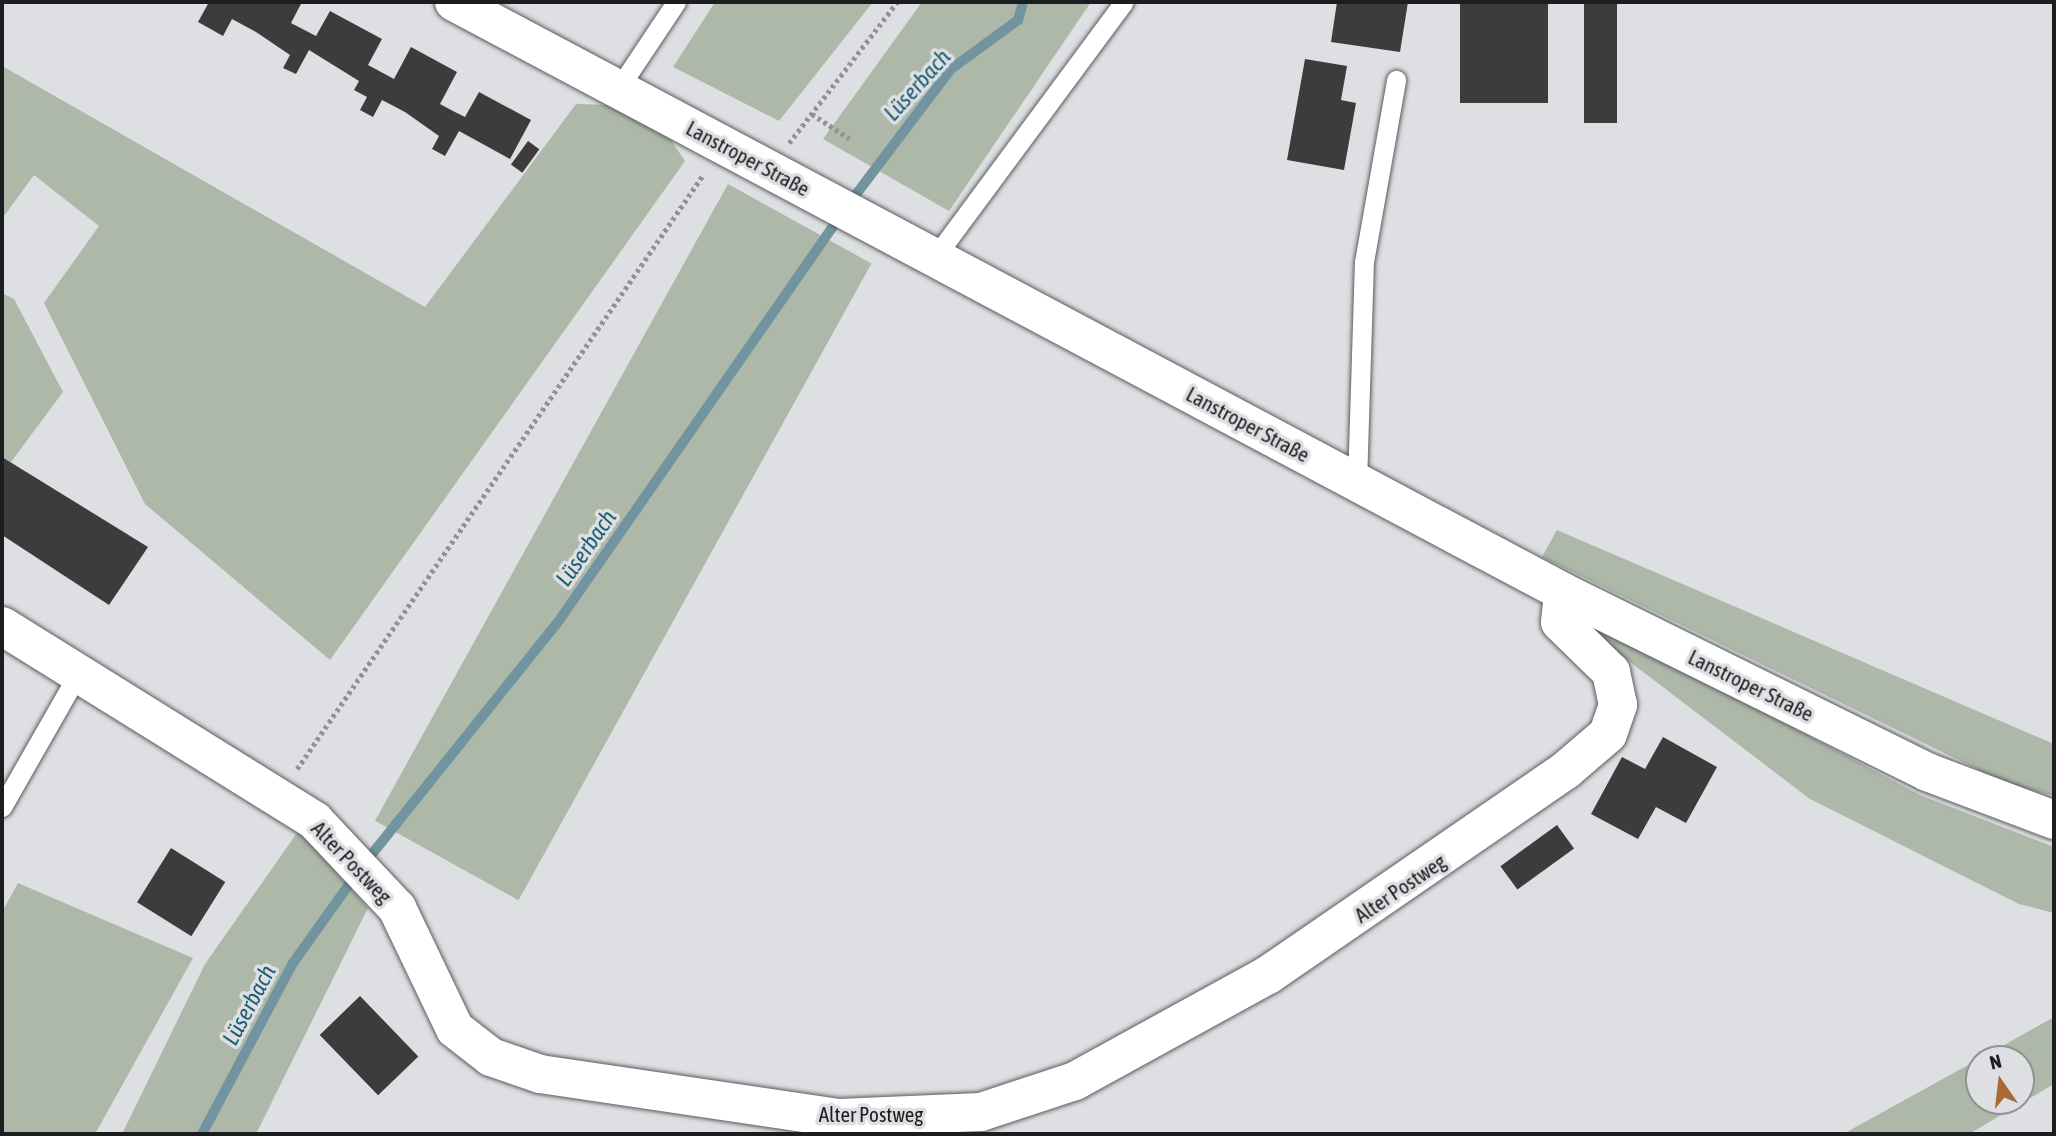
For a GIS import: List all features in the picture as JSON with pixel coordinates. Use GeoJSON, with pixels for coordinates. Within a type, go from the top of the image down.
{"type":"FeatureCollection","features":[{"type":"Feature","properties":{"kind":"street","name":"Lanstroper Straße"},"geometry":{"type":"LineString","coordinates":[[454,2],[1563,592],[1927,772],[2054,820]]}},
{"type":"Feature","properties":{"kind":"street","name":"Alter Postweg"},"geometry":{"type":"LineString","coordinates":[[2,626],[277,798],[335,840],[371,876],[397,908],[455,1029],[491,1057],[540,1074],[839,1118],[981,1112],[1075,1080],[1268,975],[1412,882],[1608,734],[1618,705],[1611,672],[1560,621],[1563,592]]}},
{"type":"Feature","properties":{"kind":"lane"},"geometry":{"type":"LineString","coordinates":[[618,89],[676,2]]}},
{"type":"Feature","properties":{"kind":"lane"},"geometry":{"type":"LineString","coordinates":[[935,257],[1124,2]]}},
{"type":"Feature","properties":{"kind":"lane"},"geometry":{"type":"LineString","coordinates":[[1357,483],[1364,262],[1396,80]]}},
{"type":"Feature","properties":{"kind":"lane"},"geometry":{"type":"LineString","coordinates":[[2,807],[78,674]]}},
{"type":"Feature","properties":{"kind":"path"},"geometry":{"type":"LineString","coordinates":[[769,170],[897,2]]}},
{"type":"Feature","properties":{"kind":"path"},"geometry":{"type":"LineString","coordinates":[[812,114],[850,139]]}},
{"type":"Feature","properties":{"kind":"path"},"geometry":{"type":"LineString","coordinates":[[277,798],[686,199]]}},
{"type":"Feature","properties":{"kind":"green space"},"geometry":{"type":"Polygon","coordinates":[[[715,2],[873,2],[779,121],[673,67],[715,2]]]}},
{"type":"Feature","properties":{"kind":"green space"},"geometry":{"type":"Polygon","coordinates":[[[922,2],[1091,2],[949,211],[823,139],[922,2]]]}},
{"type":"Feature","properties":{"kind":"green space"},"geometry":{"type":"Polygon","coordinates":[[[2,66],[425,307],[576,104],[648,106],[685,161],[330,660],[145,504],[44,303],[99,226],[34,175],[2,219],[2,66]]]}},
{"type":"Feature","properties":{"kind":"green space"},"geometry":{"type":"Polygon","coordinates":[[[728,184],[871,264],[518,900],[375,821],[728,184]]]}},
{"type":"Feature","properties":{"kind":"green space"},"geometry":{"type":"Polygon","coordinates":[[[2,293],[14,299],[63,392],[11,462],[2,457],[2,293]]]}},
{"type":"Feature","properties":{"kind":"green space"},"geometry":{"type":"Polygon","coordinates":[[[1557,530],[2054,744],[2054,796],[2008,784],[1542,557],[1557,530]]]}},
{"type":"Feature","properties":{"kind":"green space"},"geometry":{"type":"Polygon","coordinates":[[[1601,632],[1621,636],[1920,795],[2054,847],[2054,913],[2019,904],[1810,799],[1609,646],[1601,632]]]}},
{"type":"Feature","properties":{"kind":"green space"},"geometry":{"type":"Polygon","coordinates":[[[299,830],[368,908],[256,1134],[122,1134],[205,964],[299,830]]]}},
{"type":"Feature","properties":{"kind":"green space"},"geometry":{"type":"Polygon","coordinates":[[[18,883],[193,958],[95,1134],[2,1134],[2,912],[18,883]]]}},
{"type":"Feature","properties":{"kind":"green space"},"geometry":{"type":"Polygon","coordinates":[[[2054,1017],[2054,1084],[2035,1095],[2035,1045],[2004,1045],[2054,1017]]]}},
{"type":"Feature","properties":{"kind":"green space"},"geometry":{"type":"Polygon","coordinates":[[[1965,1066],[1965,1115],[2001,1115],[1969,1134],[1843,1134],[1965,1066]]]}},
{"type":"Feature","properties":{"kind":"building"},"geometry":{"type":"Polygon","coordinates":[[[209,2],[302,2],[291,23],[316,36],[330,11],[382,39],[368,65],[394,79],[411,47],[457,72],[440,104],[465,117],[479,92],[531,120],[510,159],[459,131],[445,156],[432,149],[439,136],[405,112],[382,100],[373,117],[360,110],[367,97],[354,90],[359,81],[309,50],[296,74],[283,68],[290,55],[232,19],[223,36],[198,22],[209,2]]]}},
{"type":"Feature","properties":{"kind":"building"},"geometry":{"type":"Polygon","coordinates":[[[1337,2],[1408,2],[1400,52],[1331,42],[1337,2]]]}},
{"type":"Feature","properties":{"kind":"building"},"geometry":{"type":"Polygon","coordinates":[[[1460,2],[1548,2],[1548,103],[1460,103],[1460,2]]]}},
{"type":"Feature","properties":{"kind":"building"},"geometry":{"type":"Polygon","coordinates":[[[1584,2],[1617,2],[1617,123],[1584,123],[1584,2]]]}},
{"type":"Feature","properties":{"kind":"building"},"geometry":{"type":"Polygon","coordinates":[[[1305,59],[1347,66],[1341,100],[1356,103],[1344,170],[1287,160],[1305,59]]]}},
{"type":"Feature","properties":{"kind":"building"},"geometry":{"type":"Polygon","coordinates":[[[528,141],[539,149],[522,173],[511,164],[528,141]]]}},
{"type":"Feature","properties":{"kind":"building"},"geometry":{"type":"Polygon","coordinates":[[[2,457],[148,547],[109,605],[2,535],[2,457]]]}},
{"type":"Feature","properties":{"kind":"building"},"geometry":{"type":"Polygon","coordinates":[[[1663,737],[1717,767],[1686,823],[1656,807],[1638,839],[1591,814],[1622,757],[1645,769],[1663,737]]]}},
{"type":"Feature","properties":{"kind":"building"},"geometry":{"type":"Polygon","coordinates":[[[1557,825],[1574,848],[1517,890],[1500,866],[1557,825]]]}},
{"type":"Feature","properties":{"kind":"building"},"geometry":{"type":"Polygon","coordinates":[[[171,848],[225,882],[191,936],[137,902],[171,848]]]}},
{"type":"Feature","properties":{"kind":"building"},"geometry":{"type":"Polygon","coordinates":[[[360,996],[418,1056],[378,1095],[320,1035],[360,996]]]}},
{"type":"Feature","properties":{"kind":"waterway","name":"Lüserbach"},"geometry":{"type":"LineString","coordinates":[[848,205],[951,69],[1018,20],[1023,2]]}},
{"type":"Feature","properties":{"kind":"waterway","name":"Lüserbach"},"geometry":{"type":"LineString","coordinates":[[364,864],[558,622],[840,217]]}},
{"type":"Feature","properties":{"kind":"waterway","name":"Lüserbach"},"geometry":{"type":"LineString","coordinates":[[202,1134],[293,963],[355,876]]}}]}
